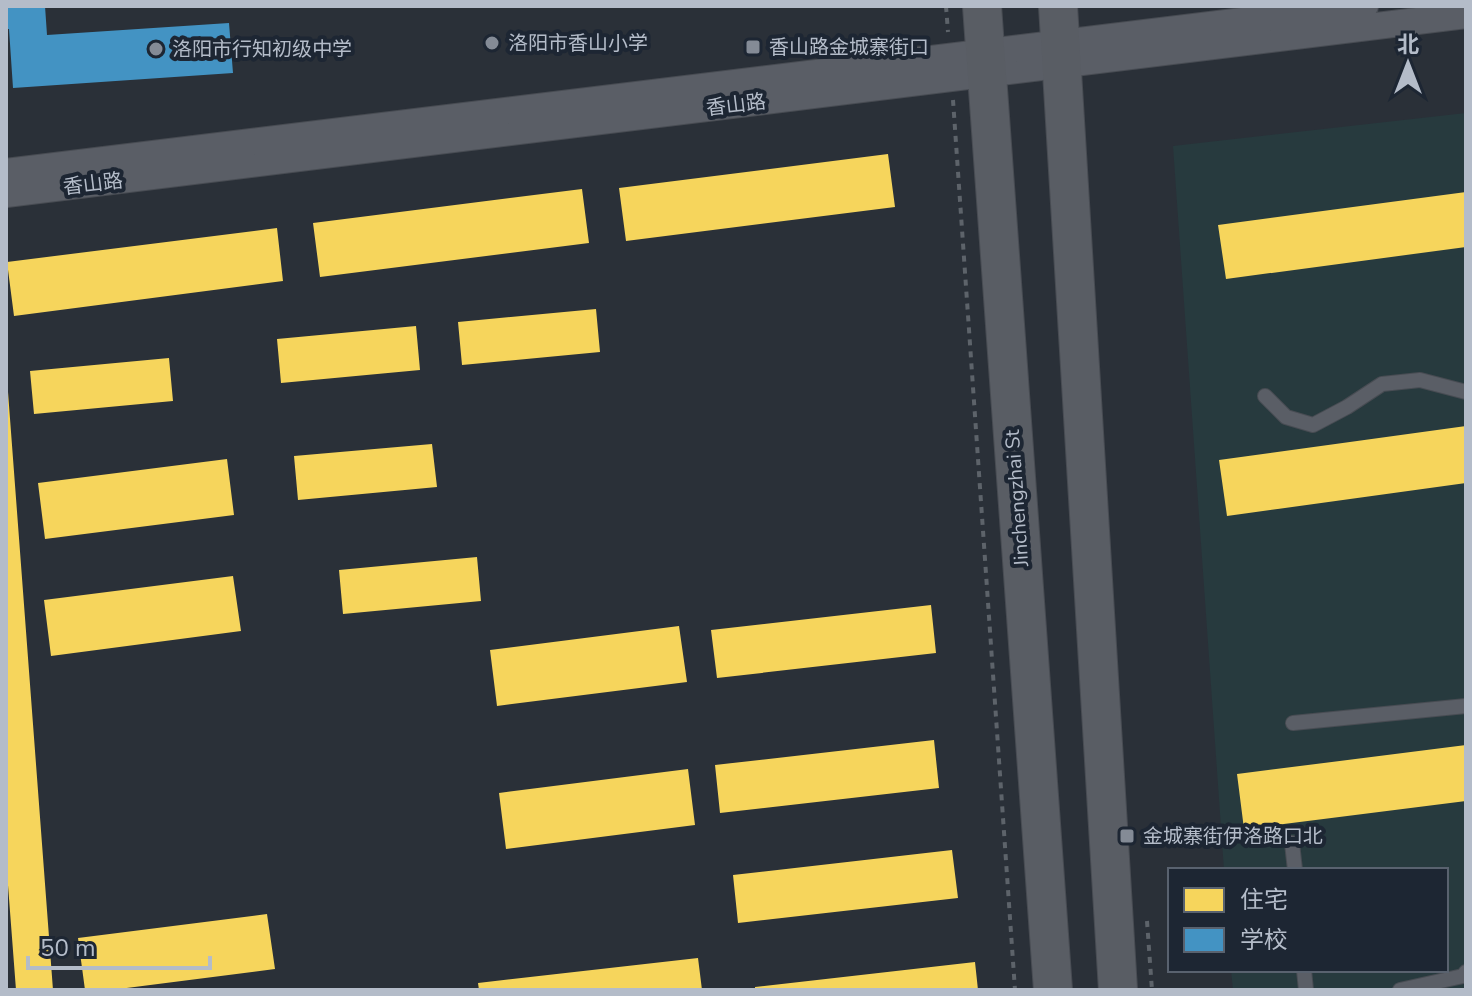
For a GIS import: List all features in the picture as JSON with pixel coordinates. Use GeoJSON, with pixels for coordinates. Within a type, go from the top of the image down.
{"type":"FeatureCollection","features":[{"type":"Feature","properties":{"kind":"main road","name":"Jinchengzhai St"},"geometry":{"type":"LineString","coordinates":[[982,6],[968,65],[1053,990]]}},
{"type":"Feature","properties":{"kind":"main road"},"geometry":{"type":"LineString","coordinates":[[1058,6],[1118,990]]}},
{"type":"Feature","properties":{"kind":"street","name":"香山路"},"geometry":{"type":"LineString","coordinates":[[1061,54],[1365,6]]}},
{"type":"Feature","properties":{"kind":"street","name":"香山路"},"geometry":{"type":"LineString","coordinates":[[6,172],[1061,54],[1466,15]]}},
{"type":"Feature","properties":{"kind":"street","name":"香山路"},"geometry":{"type":"LineString","coordinates":[[6,194],[968,65]]}},
{"type":"Feature","properties":{"kind":"lane"},"geometry":{"type":"LineString","coordinates":[[1265,396],[1286,417],[1313,425],[1382,384],[1420,380],[1466,392]]}},
{"type":"Feature","properties":{"kind":"lane"},"geometry":{"type":"LineString","coordinates":[[1293,723],[1466,706]]}},
{"type":"Feature","properties":{"kind":"lane"},"geometry":{"type":"LineString","coordinates":[[1292,843],[1295,868]]}},
{"type":"Feature","properties":{"kind":"lane"},"geometry":{"type":"LineString","coordinates":[[1400,990],[1463,976],[1466,972]]}},
{"type":"Feature","properties":{"kind":"path"},"geometry":{"type":"LineString","coordinates":[[946,6],[968,65],[1015,990]]}},
{"type":"Feature","properties":{"kind":"green space"},"geometry":{"type":"Polygon","coordinates":[[[1466,113],[1466,990],[1233,990],[1231,972],[1448,972],[1448,868],[1224,868],[1173,146],[1466,113]]]}},
{"type":"Feature","properties":{"kind":"building: 住宅"},"geometry":{"type":"Polygon","coordinates":[[[888,154],[895,207],[626,241],[619,188],[888,154]]]}},
{"type":"Feature","properties":{"kind":"building: 住宅"},"geometry":{"type":"Polygon","coordinates":[[[582,189],[589,243],[320,277],[313,223],[582,189]]]}},
{"type":"Feature","properties":{"kind":"building: 住宅"},"geometry":{"type":"Polygon","coordinates":[[[1466,192],[1466,247],[1226,279],[1218,225],[1466,192]]]}},
{"type":"Feature","properties":{"kind":"building: 住宅"},"geometry":{"type":"Polygon","coordinates":[[[277,228],[283,281],[14,316],[7,262],[277,228]]]}},
{"type":"Feature","properties":{"kind":"building: 住宅"},"geometry":{"type":"Polygon","coordinates":[[[596,309],[600,352],[462,365],[458,322],[596,309]]]}},
{"type":"Feature","properties":{"kind":"building: 住宅"},"geometry":{"type":"Polygon","coordinates":[[[416,326],[420,370],[281,383],[277,339],[416,326]]]}},
{"type":"Feature","properties":{"kind":"building: 住宅"},"geometry":{"type":"Polygon","coordinates":[[[169,358],[173,401],[34,414],[30,371],[169,358]]]}},
{"type":"Feature","properties":{"kind":"building: 住宅"},"geometry":{"type":"Polygon","coordinates":[[[6,392],[53,990],[16,990],[6,859],[6,392]]]}},
{"type":"Feature","properties":{"kind":"building: 住宅"},"geometry":{"type":"Polygon","coordinates":[[[1466,426],[1466,483],[1227,516],[1219,460],[1466,426]]]}},
{"type":"Feature","properties":{"kind":"building: 住宅"},"geometry":{"type":"Polygon","coordinates":[[[432,444],[437,487],[298,500],[294,456],[432,444]]]}},
{"type":"Feature","properties":{"kind":"building: 住宅"},"geometry":{"type":"Polygon","coordinates":[[[227,459],[234,515],[45,539],[38,483],[227,459]]]}},
{"type":"Feature","properties":{"kind":"building: 住宅"},"geometry":{"type":"Polygon","coordinates":[[[477,557],[481,601],[343,614],[339,570],[477,557]]]}},
{"type":"Feature","properties":{"kind":"building: 住宅"},"geometry":{"type":"Polygon","coordinates":[[[233,576],[241,631],[51,656],[44,600],[233,576]]]}},
{"type":"Feature","properties":{"kind":"building: 住宅"},"geometry":{"type":"Polygon","coordinates":[[[931,605],[936,653],[717,678],[711,630],[931,605]]]}},
{"type":"Feature","properties":{"kind":"building: 住宅"},"geometry":{"type":"Polygon","coordinates":[[[679,626],[687,682],[497,706],[490,650],[679,626]]]}},
{"type":"Feature","properties":{"kind":"building: 住宅"},"geometry":{"type":"Polygon","coordinates":[[[934,740],[939,788],[720,813],[715,765],[934,740]]]}},
{"type":"Feature","properties":{"kind":"building: 住宅"},"geometry":{"type":"Polygon","coordinates":[[[1466,745],[1466,801],[1244,829],[1237,774],[1466,745]]]}},
{"type":"Feature","properties":{"kind":"building: 住宅"},"geometry":{"type":"Polygon","coordinates":[[[688,769],[695,825],[506,849],[499,793],[688,769]]]}},
{"type":"Feature","properties":{"kind":"building: 住宅"},"geometry":{"type":"Polygon","coordinates":[[[952,850],[958,898],[738,923],[733,875],[952,850]]]}},
{"type":"Feature","properties":{"kind":"building: 住宅"},"geometry":{"type":"Polygon","coordinates":[[[267,914],[275,969],[111,990],[85,990],[78,938],[267,914]]]}},
{"type":"Feature","properties":{"kind":"building: 住宅"},"geometry":{"type":"Polygon","coordinates":[[[698,958],[702,990],[479,990],[478,983],[698,958]]]}},
{"type":"Feature","properties":{"kind":"building: 住宅"},"geometry":{"type":"Polygon","coordinates":[[[975,962],[978,990],[755,990],[755,987],[975,962]]]}},
{"type":"Feature","properties":{"kind":"building: 学校"},"geometry":{"type":"Polygon","coordinates":[[[6,6],[45,6],[47,35],[229,23],[233,73],[13,88],[6,6]]]}},
{"type":"Feature","properties":{"kind":"place","name":"洛阳市香山小学"},"geometry":{"type":"Point","coordinates":[492,43]}},
{"type":"Feature","properties":{"kind":"place","name":"香山路金城寨街口"},"geometry":{"type":"Point","coordinates":[753,47]}},
{"type":"Feature","properties":{"kind":"place","name":"洛阳市行知初级中学"},"geometry":{"type":"Point","coordinates":[156,49]}},
{"type":"Feature","properties":{"kind":"place","name":"金城寨街伊洛路口北"},"geometry":{"type":"Point","coordinates":[1127,836]}}]}
